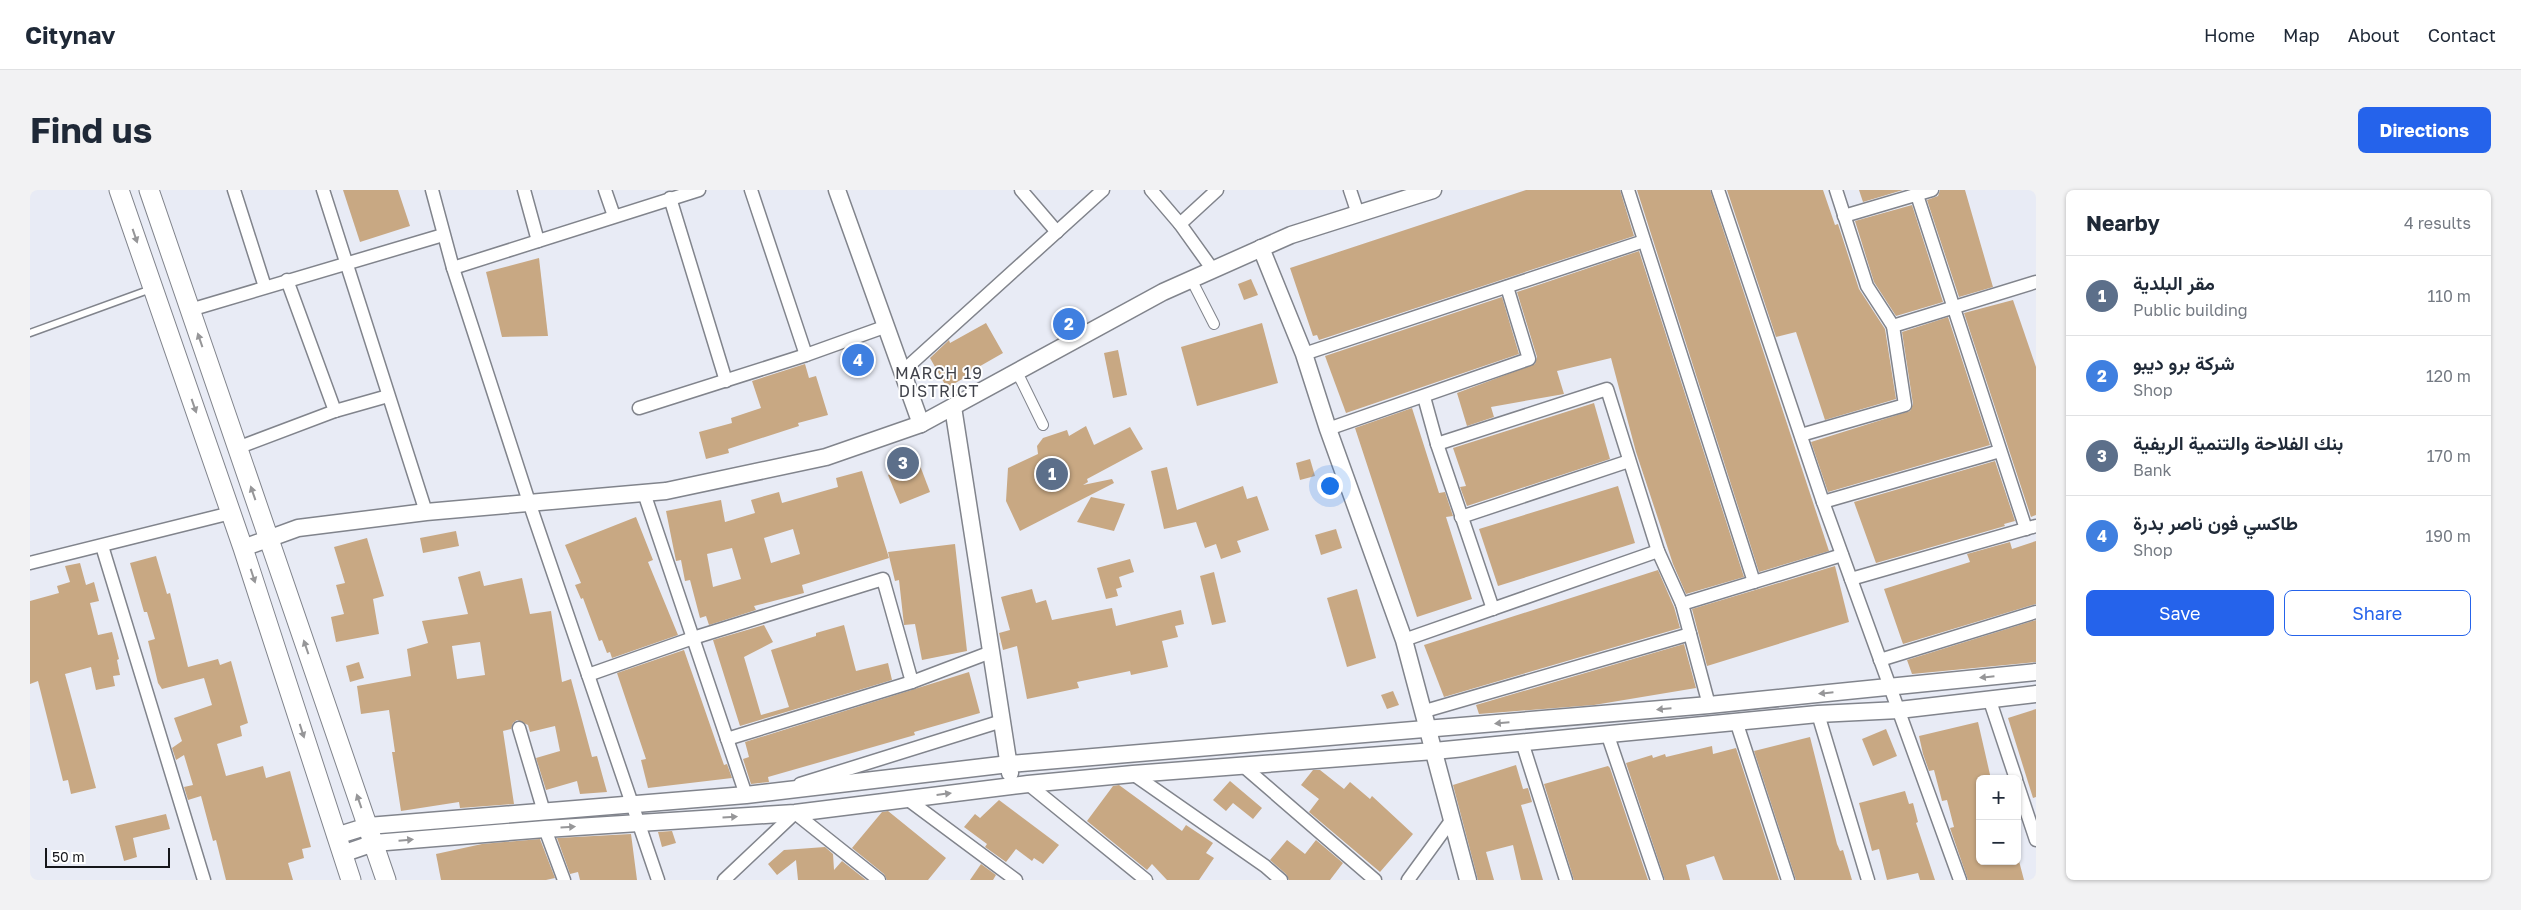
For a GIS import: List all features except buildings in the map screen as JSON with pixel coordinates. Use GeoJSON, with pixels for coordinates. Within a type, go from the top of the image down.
{"type":"FeatureCollection","features":[{"type":"Feature","properties":{"kind":"main road"},"geometry":{"type":"LineString","coordinates":[[119,190],[244,548],[350,880]]}},
{"type":"Feature","properties":{"kind":"main road"},"geometry":{"type":"LineString","coordinates":[[149,190],[386,880]]}},
{"type":"Feature","properties":{"kind":"street"},"geometry":{"type":"LineString","coordinates":[[234,190],[265,287]]}},
{"type":"Feature","properties":{"kind":"street"},"geometry":{"type":"LineString","coordinates":[[323,190],[426,512]]}},
{"type":"Feature","properties":{"kind":"street"},"geometry":{"type":"LineString","coordinates":[[432,190],[453,268],[530,505],[634,805],[658,880]]}},
{"type":"Feature","properties":{"kind":"street"},"geometry":{"type":"LineString","coordinates":[[524,190],[538,241]]}},
{"type":"Feature","properties":{"kind":"street"},"geometry":{"type":"LineString","coordinates":[[605,190],[614,216]]}},
{"type":"Feature","properties":{"kind":"street"},"geometry":{"type":"LineString","coordinates":[[751,190],[806,356]]}},
{"type":"Feature","properties":{"kind":"street"},"geometry":{"type":"LineString","coordinates":[[837,190],[921,424]]}},
{"type":"Feature","properties":{"kind":"street"},"geometry":{"type":"LineString","coordinates":[[1021,190],[1057,232]]}},
{"type":"Feature","properties":{"kind":"street"},"geometry":{"type":"LineString","coordinates":[[903,371],[1103,190]]}},
{"type":"Feature","properties":{"kind":"street"},"geometry":{"type":"LineString","coordinates":[[1152,190],[1180,224],[1213,270]]}},
{"type":"Feature","properties":{"kind":"street"},"geometry":{"type":"LineString","coordinates":[[1180,224],[1217,190]]}},
{"type":"Feature","properties":{"kind":"street"},"geometry":{"type":"LineString","coordinates":[[1350,190],[1358,214]]}},
{"type":"Feature","properties":{"kind":"street"},"geometry":{"type":"LineString","coordinates":[[244,548],[298,528],[426,512],[530,505],[666,491],[826,457],[921,424],[1163,292],[1261,248],[1291,235],[1433,190]]}},
{"type":"Feature","properties":{"kind":"street"},"geometry":{"type":"LineString","coordinates":[[1628,190],[1754,582]]}},
{"type":"Feature","properties":{"kind":"street"},"geometry":{"type":"LineString","coordinates":[[1718,190],[1823,502],[1960,880]]}},
{"type":"Feature","properties":{"kind":"street"},"geometry":{"type":"LineString","coordinates":[[1801,435],[1905,406],[1893,326],[1867,286],[1836,190]]}},
{"type":"Feature","properties":{"kind":"street"},"geometry":{"type":"LineString","coordinates":[[1844,216],[1932,190]]}},
{"type":"Feature","properties":{"kind":"street"},"geometry":{"type":"LineString","coordinates":[[453,268],[693,191]]}},
{"type":"Feature","properties":{"kind":"street"},"geometry":{"type":"LineString","coordinates":[[1851,579],[2031,528],[2000,451],[1955,307],[1917,195]]}},
{"type":"Feature","properties":{"kind":"street"},"geometry":{"type":"LineString","coordinates":[[670,198],[726,380]]}},
{"type":"Feature","properties":{"kind":"street"},"geometry":{"type":"LineString","coordinates":[[190,310],[346,262],[443,235]]}},
{"type":"Feature","properties":{"kind":"street"},"geometry":{"type":"LineString","coordinates":[[1304,354],[1644,241]]}},
{"type":"Feature","properties":{"kind":"street"},"geometry":{"type":"LineString","coordinates":[[1261,248],[1304,354],[1328,429],[1404,640],[1425,711],[1468,880]]}},
{"type":"Feature","properties":{"kind":"street"},"geometry":{"type":"LineString","coordinates":[[1192,279],[1214,324]]}},
{"type":"Feature","properties":{"kind":"street"},"geometry":{"type":"LineString","coordinates":[[287,280],[335,411]]}},
{"type":"Feature","properties":{"kind":"street"},"geometry":{"type":"LineString","coordinates":[[1893,326],[2036,282]]}},
{"type":"Feature","properties":{"kind":"street"},"geometry":{"type":"LineString","coordinates":[[1328,429],[1529,359],[1507,286]]}},
{"type":"Feature","properties":{"kind":"street"},"geometry":{"type":"LineString","coordinates":[[639,408],[806,356],[887,326]]}},
{"type":"Feature","properties":{"kind":"street"},"geometry":{"type":"LineString","coordinates":[[1017,372],[1044,425]]}},
{"type":"Feature","properties":{"kind":"street"},"geometry":{"type":"LineString","coordinates":[[1437,444],[1607,389],[1658,551],[1682,604],[1709,705]]}},
{"type":"Feature","properties":{"kind":"street"},"geometry":{"type":"LineString","coordinates":[[238,448],[335,411],[388,396]]}},
{"type":"Feature","properties":{"kind":"street"},"geometry":{"type":"LineString","coordinates":[[1424,397],[1460,518],[1493,609]]}},
{"type":"Feature","properties":{"kind":"street"},"geometry":{"type":"LineString","coordinates":[[953,407],[1009,764],[1020,785],[1146,880]]}},
{"type":"Feature","properties":{"kind":"street"},"geometry":{"type":"LineString","coordinates":[[1823,502],[2000,451]]}},
{"type":"Feature","properties":{"kind":"street"},"geometry":{"type":"LineString","coordinates":[[1460,518],[1629,461]]}},
{"type":"Feature","properties":{"kind":"street"},"geometry":{"type":"LineString","coordinates":[[644,493],[746,795]]}},
{"type":"Feature","properties":{"kind":"street"},"geometry":{"type":"LineString","coordinates":[[30,563],[231,513]]}},
{"type":"Feature","properties":{"kind":"street"},"geometry":{"type":"LineString","coordinates":[[102,546],[204,880]]}},
{"type":"Feature","properties":{"kind":"street"},"geometry":{"type":"LineString","coordinates":[[1404,640],[1658,551]]}},
{"type":"Feature","properties":{"kind":"street"},"geometry":{"type":"LineString","coordinates":[[1682,604],[1842,555]]}},
{"type":"Feature","properties":{"kind":"street"},"geometry":{"type":"LineString","coordinates":[[588,675],[693,638],[883,579],[912,682]]}},
{"type":"Feature","properties":{"kind":"street"},"geometry":{"type":"LineString","coordinates":[[1880,660],[2036,612]]}},
{"type":"Feature","properties":{"kind":"street"},"geometry":{"type":"LineString","coordinates":[[1425,711],[1690,634]]}},
{"type":"Feature","properties":{"kind":"street"},"geometry":{"type":"LineString","coordinates":[[727,739],[912,682],[991,652]]}},
{"type":"Feature","properties":{"kind":"street"},"geometry":{"type":"LineString","coordinates":[[339,845],[371,835],[544,812],[746,795],[1009,764],[1709,705],[2036,672]]}},
{"type":"Feature","properties":{"kind":"street"},"geometry":{"type":"LineString","coordinates":[[371,835],[545,828],[795,813],[1020,785],[1133,774],[1434,750],[1818,714],[1899,710],[1990,701],[2036,694]]}},
{"type":"Feature","properties":{"kind":"street"},"geometry":{"type":"LineString","coordinates":[[1990,701],[2015,775]]}},
{"type":"Feature","properties":{"kind":"street"},"geometry":{"type":"LineString","coordinates":[[1818,714],[1868,880]]}},
{"type":"Feature","properties":{"kind":"street"},"geometry":{"type":"LineString","coordinates":[[778,790],[1002,721]]}},
{"type":"Feature","properties":{"kind":"street"},"geometry":{"type":"LineString","coordinates":[[1736,721],[1788,880]]}},
{"type":"Feature","properties":{"kind":"street"},"geometry":{"type":"LineString","coordinates":[[519,728],[544,812]]}},
{"type":"Feature","properties":{"kind":"street"},"geometry":{"type":"LineString","coordinates":[[1607,733],[1657,880]]}},
{"type":"Feature","properties":{"kind":"street"},"geometry":{"type":"LineString","coordinates":[[1522,742],[1566,880]]}},
{"type":"Feature","properties":{"kind":"street"},"geometry":{"type":"LineString","coordinates":[[1242,765],[1375,880]]}},
{"type":"Feature","properties":{"kind":"street"},"geometry":{"type":"LineString","coordinates":[[1133,774],[1265,866],[1280,880]]}},
{"type":"Feature","properties":{"kind":"street"},"geometry":{"type":"LineString","coordinates":[[2021,796],[2036,840]]}},
{"type":"Feature","properties":{"kind":"street"},"geometry":{"type":"LineString","coordinates":[[907,799],[1016,880]]}},
{"type":"Feature","properties":{"kind":"street"},"geometry":{"type":"LineString","coordinates":[[724,880],[795,813]]}},
{"type":"Feature","properties":{"kind":"street"},"geometry":{"type":"LineString","coordinates":[[795,813],[879,880]]}},
{"type":"Feature","properties":{"kind":"street"},"geometry":{"type":"LineString","coordinates":[[1408,880],[1453,818]]}},
{"type":"Feature","properties":{"kind":"street"},"geometry":{"type":"LineString","coordinates":[[545,828],[564,880]]}},
{"type":"Feature","properties":{"kind":"lane"},"geometry":{"type":"LineString","coordinates":[[30,333],[152,288]]}},
{"type":"Feature","properties":{"kind":"place","name":"شركة برو ديبو"},"geometry":{"type":"Point","coordinates":[1069,324]}},
{"type":"Feature","properties":{"kind":"place","name":"طاكسي فون ناصر بدرة"},"geometry":{"type":"Point","coordinates":[858,360]}},
{"type":"Feature","properties":{"kind":"place","name":"بنك الفلاحة والتنمية الريفية"},"geometry":{"type":"Point","coordinates":[903,463]}},
{"type":"Feature","properties":{"kind":"place","name":"مقر البلدية"},"geometry":{"type":"Point","coordinates":[1052,474]}},
{"type":"Feature","properties":{"kind":"district","name":"MARCH 19 DISTRICT"},"geometry":{"type":"Point","coordinates":[939,382]}}]}
